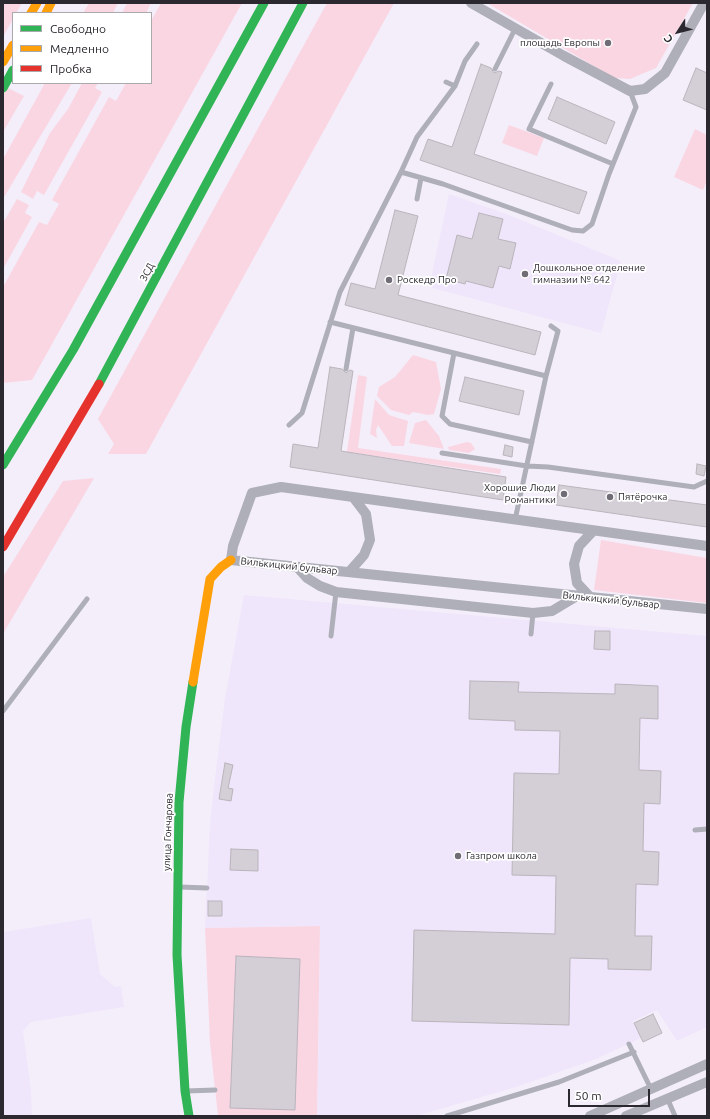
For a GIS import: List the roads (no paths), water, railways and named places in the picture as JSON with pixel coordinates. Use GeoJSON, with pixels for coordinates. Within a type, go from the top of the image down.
{"type":"FeatureCollection","features":[{"type":"Feature","properties":{"kind":"main road"},"geometry":{"type":"LineString","coordinates":[[32,12],[37,3]]}},
{"type":"Feature","properties":{"kind":"main road"},"geometry":{"type":"LineString","coordinates":[[46,12],[51,3]]}},
{"type":"Feature","properties":{"kind":"main road"},"geometry":{"type":"LineString","coordinates":[[3,465],[73,350],[264,3]]}},
{"type":"Feature","properties":{"kind":"main road","name":"ЗСД"},"geometry":{"type":"LineString","coordinates":[[3,547],[106,372],[303,3]]}},
{"type":"Feature","properties":{"kind":"main road"},"geometry":{"type":"LineString","coordinates":[[3,62],[12,47]]}},
{"type":"Feature","properties":{"kind":"main road"},"geometry":{"type":"LineString","coordinates":[[3,88],[8,75]]}},
{"type":"Feature","properties":{"kind":"main road","name":"улица Гончарова"},"geometry":{"type":"LineString","coordinates":[[189,1116],[185,1091],[177,955],[179,802],[186,727],[198,643],[210,579],[221,567],[231,560]]}},
{"type":"Feature","properties":{"kind":"street"},"geometry":{"type":"LineString","coordinates":[[470,3],[515,29],[630,90],[645,90],[665,73],[704,3]]}},
{"type":"Feature","properties":{"kind":"street","name":"Вилькицкий бульвар"},"geometry":{"type":"LineString","coordinates":[[707,546],[281,488],[252,493],[233,546],[231,560],[707,609]]}},
{"type":"Feature","properties":{"kind":"street"},"geometry":{"type":"LineString","coordinates":[[349,572],[364,555],[370,540],[366,514],[353,498]]}},
{"type":"Feature","properties":{"kind":"street"},"geometry":{"type":"LineString","coordinates":[[590,597],[578,583],[574,564],[579,546],[593,531]]}},
{"type":"Feature","properties":{"kind":"street"},"geometry":{"type":"LineString","coordinates":[[297,567],[307,578],[320,586],[336,592],[533,613],[552,611],[577,596]]}},
{"type":"Feature","properties":{"kind":"street"},"geometry":{"type":"LineString","coordinates":[[590,1116],[707,1064]]}},
{"type":"Feature","properties":{"kind":"street"},"geometry":{"type":"LineString","coordinates":[[626,1116],[668,1100],[707,1082]]}},
{"type":"Feature","properties":{"kind":"lane"},"geometry":{"type":"LineString","coordinates":[[495,69],[515,29]]}},
{"type":"Feature","properties":{"kind":"lane"},"geometry":{"type":"LineString","coordinates":[[289,424],[302,413],[340,292],[401,172],[417,137],[455,86],[465,60],[477,44]]}},
{"type":"Feature","properties":{"kind":"lane"},"geometry":{"type":"LineString","coordinates":[[446,82],[455,86]]}},
{"type":"Feature","properties":{"kind":"lane"},"geometry":{"type":"LineString","coordinates":[[551,84],[529,129],[613,164]]}},
{"type":"Feature","properties":{"kind":"lane"},"geometry":{"type":"LineString","coordinates":[[401,172],[572,230],[583,231],[592,224],[613,164],[636,107],[630,90]]}},
{"type":"Feature","properties":{"kind":"lane"},"geometry":{"type":"LineString","coordinates":[[417,199],[421,178]]}},
{"type":"Feature","properties":{"kind":"lane"},"geometry":{"type":"LineString","coordinates":[[330,322],[546,376]]}},
{"type":"Feature","properties":{"kind":"lane"},"geometry":{"type":"LineString","coordinates":[[515,520],[546,376],[558,331],[551,326]]}},
{"type":"Feature","properties":{"kind":"lane"},"geometry":{"type":"LineString","coordinates":[[346,369],[353,328]]}},
{"type":"Feature","properties":{"kind":"lane"},"geometry":{"type":"LineString","coordinates":[[454,353],[442,416],[450,424],[532,442]]}},
{"type":"Feature","properties":{"kind":"lane"},"geometry":{"type":"LineString","coordinates":[[442,453],[527,466],[548,467],[694,487],[707,480]]}},
{"type":"Feature","properties":{"kind":"lane"},"geometry":{"type":"LineString","coordinates":[[331,636],[336,592]]}},
{"type":"Feature","properties":{"kind":"lane"},"geometry":{"type":"LineString","coordinates":[[3,711],[87,599]]}},
{"type":"Feature","properties":{"kind":"lane"},"geometry":{"type":"LineString","coordinates":[[531,634],[533,613]]}},
{"type":"Feature","properties":{"kind":"lane"},"geometry":{"type":"LineString","coordinates":[[695,830],[707,829]]}},
{"type":"Feature","properties":{"kind":"lane"},"geometry":{"type":"LineString","coordinates":[[178,887],[207,888]]}},
{"type":"Feature","properties":{"kind":"lane"},"geometry":{"type":"LineString","coordinates":[[629,1044],[651,1088]]}},
{"type":"Feature","properties":{"kind":"lane"},"geometry":{"type":"LineString","coordinates":[[447,1116],[559,1082],[634,1052]]}},
{"type":"Feature","properties":{"kind":"lane"},"geometry":{"type":"LineString","coordinates":[[185,1091],[215,1090]]}},
{"type":"Feature","properties":{"kind":"lane"},"geometry":{"type":"LineString","coordinates":[[668,1100],[675,1116]]}},
{"type":"Feature","properties":{"kind":"place","name":"площадь Европы"},"geometry":{"type":"Point","coordinates":[608,43]}},
{"type":"Feature","properties":{"kind":"place","name":"Дошкольное отделение гимназии № 642"},"geometry":{"type":"Point","coordinates":[525,274]}},
{"type":"Feature","properties":{"kind":"place","name":"Роскедр Про"},"geometry":{"type":"Point","coordinates":[389,280]}},
{"type":"Feature","properties":{"kind":"place","name":"Хорошие Люди Романтики"},"geometry":{"type":"Point","coordinates":[564,494]}},
{"type":"Feature","properties":{"kind":"place","name":"Пятёрочка"},"geometry":{"type":"Point","coordinates":[610,497]}},
{"type":"Feature","properties":{"kind":"place","name":"Газпром школа"},"geometry":{"type":"Point","coordinates":[458,856]}}]}
